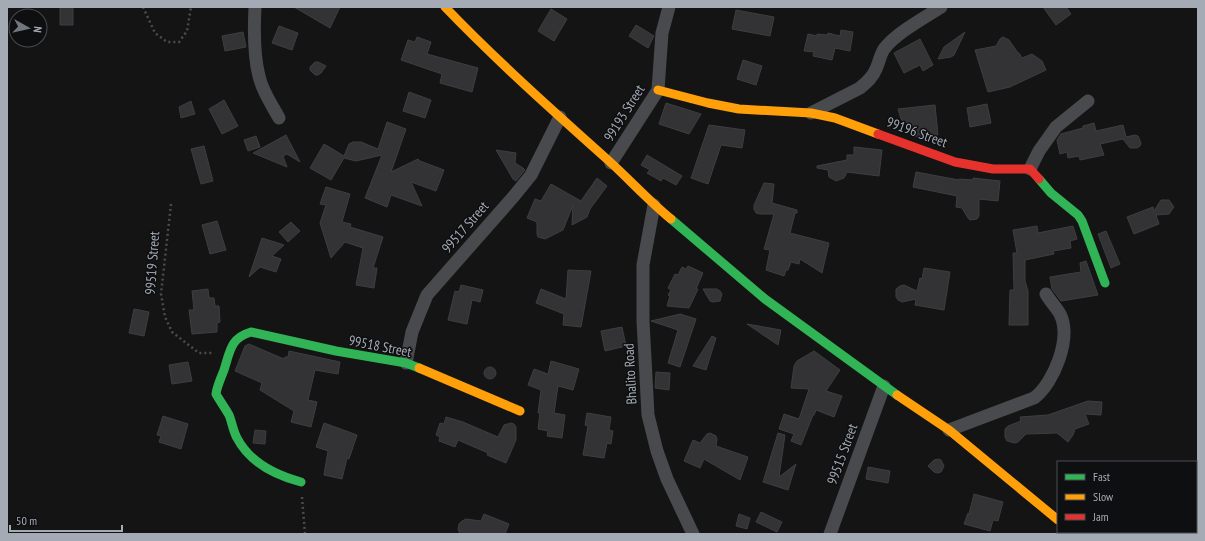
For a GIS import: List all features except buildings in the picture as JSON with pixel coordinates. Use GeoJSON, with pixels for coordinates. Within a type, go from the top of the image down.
{"type":"FeatureCollection","features":[{"type":"Feature","properties":{"kind":"street"},"geometry":{"type":"LineString","coordinates":[[255,7],[255,43],[258,76],[264,91],[280,118]]}},
{"type":"Feature","properties":{"kind":"street"},"geometry":{"type":"LineString","coordinates":[[445,7],[483,46],[654,205],[765,299],[884,386],[949,430],[1057,519]]}},
{"type":"Feature","properties":{"kind":"street","name":"99193 Street"},"geometry":{"type":"LineString","coordinates":[[611,164],[658,90],[662,33],[669,7]]}},
{"type":"Feature","properties":{"kind":"street"},"geometry":{"type":"LineString","coordinates":[[811,113],[860,88],[874,73],[881,56],[889,44],[941,7]]}},
{"type":"Feature","properties":{"kind":"street","name":"99196 Street"},"geometry":{"type":"LineString","coordinates":[[658,90],[708,103],[740,109],[811,113],[835,118],[955,162],[992,169],[1030,169]]}},
{"type":"Feature","properties":{"kind":"street"},"geometry":{"type":"LineString","coordinates":[[1088,101],[1056,126],[1039,151],[1030,169],[1051,193],[1078,215],[1082,221],[1105,283]]}},
{"type":"Feature","properties":{"kind":"street","name":"99517 Street"},"geometry":{"type":"LineString","coordinates":[[406,363],[412,332],[427,295],[514,196],[530,175],[560,117]]}},
{"type":"Feature","properties":{"kind":"street","name":"Bhalito Road"},"geometry":{"type":"LineString","coordinates":[[654,205],[643,265],[643,321],[648,415],[657,451],[667,479],[693,534]]}},
{"type":"Feature","properties":{"kind":"street"},"geometry":{"type":"LineString","coordinates":[[949,430],[1034,398],[1049,382],[1062,349],[1063,327],[1060,315],[1046,294]]}},
{"type":"Feature","properties":{"kind":"street","name":"99518 Street"},"geometry":{"type":"LineString","coordinates":[[231,344],[243,334],[251,332],[336,351],[406,363],[520,411]]}},
{"type":"Feature","properties":{"kind":"street"},"geometry":{"type":"LineString","coordinates":[[231,344],[223,372],[217,385],[216,394],[230,416],[236,437],[247,454],[260,466],[287,479],[300,482]]}},
{"type":"Feature","properties":{"kind":"street","name":"99515 Street"},"geometry":{"type":"LineString","coordinates":[[830,534],[884,386]]}},
{"type":"Feature","properties":{"kind":"path"},"geometry":{"type":"LineString","coordinates":[[143,7],[155,33],[167,42],[179,42],[187,32],[191,7]]}},
{"type":"Feature","properties":{"kind":"path","name":"99519 Street"},"geometry":{"type":"LineString","coordinates":[[171,204],[161,294],[165,317],[172,332],[199,353],[211,354],[231,344]]}},
{"type":"Feature","properties":{"kind":"path"},"geometry":{"type":"LineString","coordinates":[[300,482],[305,534]]}},
{"type":"Feature","properties":{"kind":"traffic: fast"},"geometry":{"type":"LineString","coordinates":[[1039,179],[1051,193],[1078,215],[1082,221],[1105,283]]}},
{"type":"Feature","properties":{"kind":"traffic: fast"},"geometry":{"type":"LineString","coordinates":[[671,219],[765,299],[897,395]]}},
{"type":"Feature","properties":{"kind":"traffic: fast"},"geometry":{"type":"LineString","coordinates":[[301,482],[282,476],[264,467],[242,447],[234,432],[229,415],[216,394],[232,346],[239,338],[251,332],[336,351],[406,363],[419,368]]}},
{"type":"Feature","properties":{"kind":"traffic: slow"},"geometry":{"type":"LineString","coordinates":[[445,7],[546,105],[671,219]]}},
{"type":"Feature","properties":{"kind":"traffic: slow"},"geometry":{"type":"LineString","coordinates":[[658,90],[708,103],[739,109],[811,113],[835,118],[878,134]]}},
{"type":"Feature","properties":{"kind":"traffic: slow"},"geometry":{"type":"LineString","coordinates":[[419,368],[520,411]]}},
{"type":"Feature","properties":{"kind":"traffic: slow"},"geometry":{"type":"LineString","coordinates":[[897,395],[949,430],[1057,519]]}},
{"type":"Feature","properties":{"kind":"traffic: jam"},"geometry":{"type":"LineString","coordinates":[[878,134],[955,162],[993,169],[1030,169],[1039,179]]}}]}
